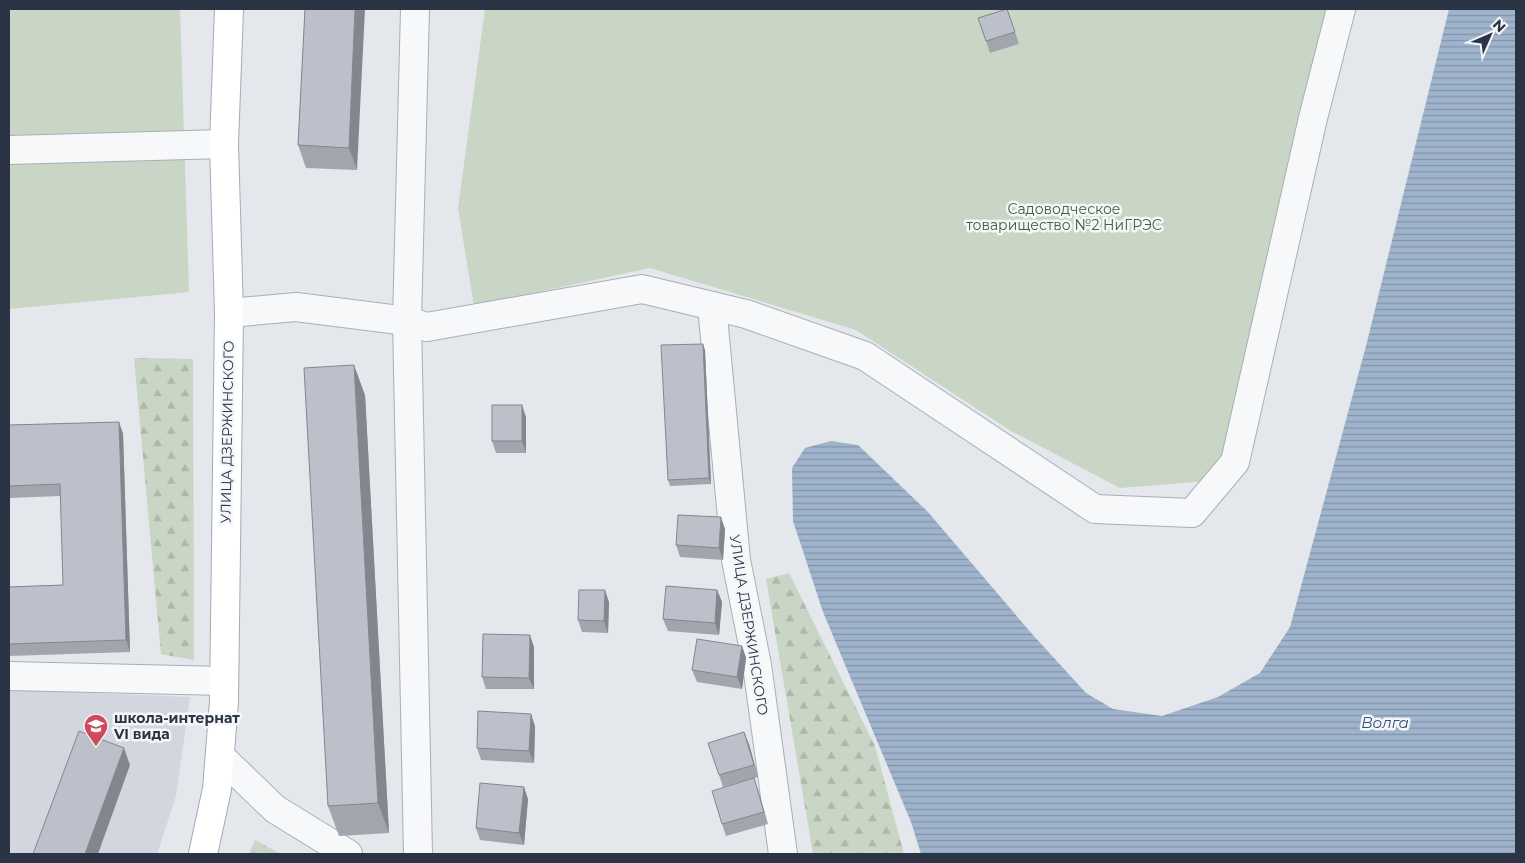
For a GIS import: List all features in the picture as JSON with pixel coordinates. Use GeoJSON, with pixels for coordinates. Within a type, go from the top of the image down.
{"type":"FeatureCollection","features":[{"type":"Feature","properties":{"kind":"main road","name":"УЛИЦА ДЗЕРЖИНСКОГО"},"geometry":{"type":"LineString","coordinates":[[204,854],[217,789],[224,681],[229,313],[224,144],[229,9]]}},
{"type":"Feature","properties":{"kind":"street"},"geometry":{"type":"LineString","coordinates":[[415,9],[407,321],[418,854]]}},
{"type":"Feature","properties":{"kind":"street"},"geometry":{"type":"LineString","coordinates":[[229,313],[296,308],[407,321],[427,327],[642,289],[746,314],[865,356],[1095,509],[1192,513],[1235,462],[1313,118],[1342,9]]}},
{"type":"Feature","properties":{"kind":"street"},"geometry":{"type":"LineString","coordinates":[[9,150],[224,144]]}},
{"type":"Feature","properties":{"kind":"street","name":"УЛИЦА ДЗЕРЖИНСКОГО"},"geometry":{"type":"LineString","coordinates":[[712,306],[736,560],[756,665],[783,854]]}},
{"type":"Feature","properties":{"kind":"street"},"geometry":{"type":"LineString","coordinates":[[9,676],[224,681]]}},
{"type":"Feature","properties":{"kind":"street"},"geometry":{"type":"LineString","coordinates":[[220,756],[275,809],[348,854]]}},
{"type":"Feature","properties":{"kind":"shaded area","name":"школа-интернат VI вида"},"geometry":{"type":"Polygon","coordinates":[[[9,690],[190,697],[176,796],[157,854],[9,854],[9,690]]]}},
{"type":"Feature","properties":{"kind":"green space"},"geometry":{"type":"Polygon","coordinates":[[[9,9],[180,9],[189,292],[9,309],[9,9]]]}},
{"type":"Feature","properties":{"kind":"green space","name":"Садоводческое товарищество №2 НиГРЭС"},"geometry":{"type":"Polygon","coordinates":[[[485,9],[1333,9],[1226,460],[1208,481],[1120,488],[1011,431],[856,330],[650,268],[474,306],[458,208],[485,9]]]}},
{"type":"Feature","properties":{"kind":"green space"},"geometry":{"type":"Polygon","coordinates":[[[134,358],[193,359],[194,660],[161,654],[134,358]]]}},
{"type":"Feature","properties":{"kind":"green space"},"geometry":{"type":"Polygon","coordinates":[[[789,573],[875,746],[904,854],[813,854],[766,579],[789,573]]]}},
{"type":"Feature","properties":{"kind":"green space"},"geometry":{"type":"Polygon","coordinates":[[[255,840],[281,854],[249,854],[255,840]]]}},
{"type":"Feature","properties":{"kind":"water","name":"Волга"},"geometry":{"type":"Polygon","coordinates":[[[1449,9],[1516,9],[1516,854],[921,854],[911,822],[823,612],[793,521],[792,468],[805,448],[831,441],[858,445],[928,512],[1032,634],[1086,693],[1113,709],[1162,716],[1218,697],[1260,673],[1290,627],[1366,346],[1449,9]]]}},
{"type":"Feature","properties":{"kind":"building"},"geometry":{"type":"Polygon","coordinates":[[[305,9],[355,9],[349,148],[298,145],[305,9]]]}},
{"type":"Feature","properties":{"kind":"building"},"geometry":{"type":"Polygon","coordinates":[[[1007,9],[1015,32],[986,41],[978,18],[1007,9]]]}},
{"type":"Feature","properties":{"kind":"building"},"geometry":{"type":"Polygon","coordinates":[[[703,344],[709,478],[668,480],[661,345],[703,344]]]}},
{"type":"Feature","properties":{"kind":"building"},"geometry":{"type":"Polygon","coordinates":[[[354,365],[378,803],[328,806],[304,368],[354,365]]]}},
{"type":"Feature","properties":{"kind":"building"},"geometry":{"type":"Polygon","coordinates":[[[492,405],[522,405],[522,441],[492,441],[492,405]]]}},
{"type":"Feature","properties":{"kind":"building"},"geometry":{"type":"Polygon","coordinates":[[[119,422],[126,640],[9,644],[9,587],[63,585],[60,484],[9,486],[9,425],[119,422]]]}},
{"type":"Feature","properties":{"kind":"building"},"geometry":{"type":"Polygon","coordinates":[[[678,515],[721,517],[719,548],[676,545],[678,515]]]}},
{"type":"Feature","properties":{"kind":"building"},"geometry":{"type":"Polygon","coordinates":[[[666,586],[717,590],[715,623],[663,619],[666,586]]]}},
{"type":"Feature","properties":{"kind":"building"},"geometry":{"type":"Polygon","coordinates":[[[579,590],[605,590],[604,621],[578,620],[579,590]]]}},
{"type":"Feature","properties":{"kind":"building"},"geometry":{"type":"Polygon","coordinates":[[[483,634],[530,635],[529,678],[482,677],[483,634]]]}},
{"type":"Feature","properties":{"kind":"building"},"geometry":{"type":"Polygon","coordinates":[[[697,639],[742,646],[737,677],[692,670],[697,639]]]}},
{"type":"Feature","properties":{"kind":"building"},"geometry":{"type":"Polygon","coordinates":[[[478,711],[531,714],[529,751],[477,748],[478,711]]]}},
{"type":"Feature","properties":{"kind":"building"},"geometry":{"type":"Polygon","coordinates":[[[79,731],[124,748],[85,854],[33,854],[79,731]]]}},
{"type":"Feature","properties":{"kind":"building"},"geometry":{"type":"Polygon","coordinates":[[[744,732],[754,765],[719,775],[708,743],[744,732]]]}},
{"type":"Feature","properties":{"kind":"building"},"geometry":{"type":"Polygon","coordinates":[[[754,778],[764,812],[722,824],[712,791],[754,778]]]}},
{"type":"Feature","properties":{"kind":"building"},"geometry":{"type":"Polygon","coordinates":[[[480,783],[524,787],[519,833],[476,828],[480,783]]]}},
{"type":"Feature","properties":{"kind":"place","name":"школа-интернат VI вида"},"geometry":{"type":"Point","coordinates":[96,747]}}]}
